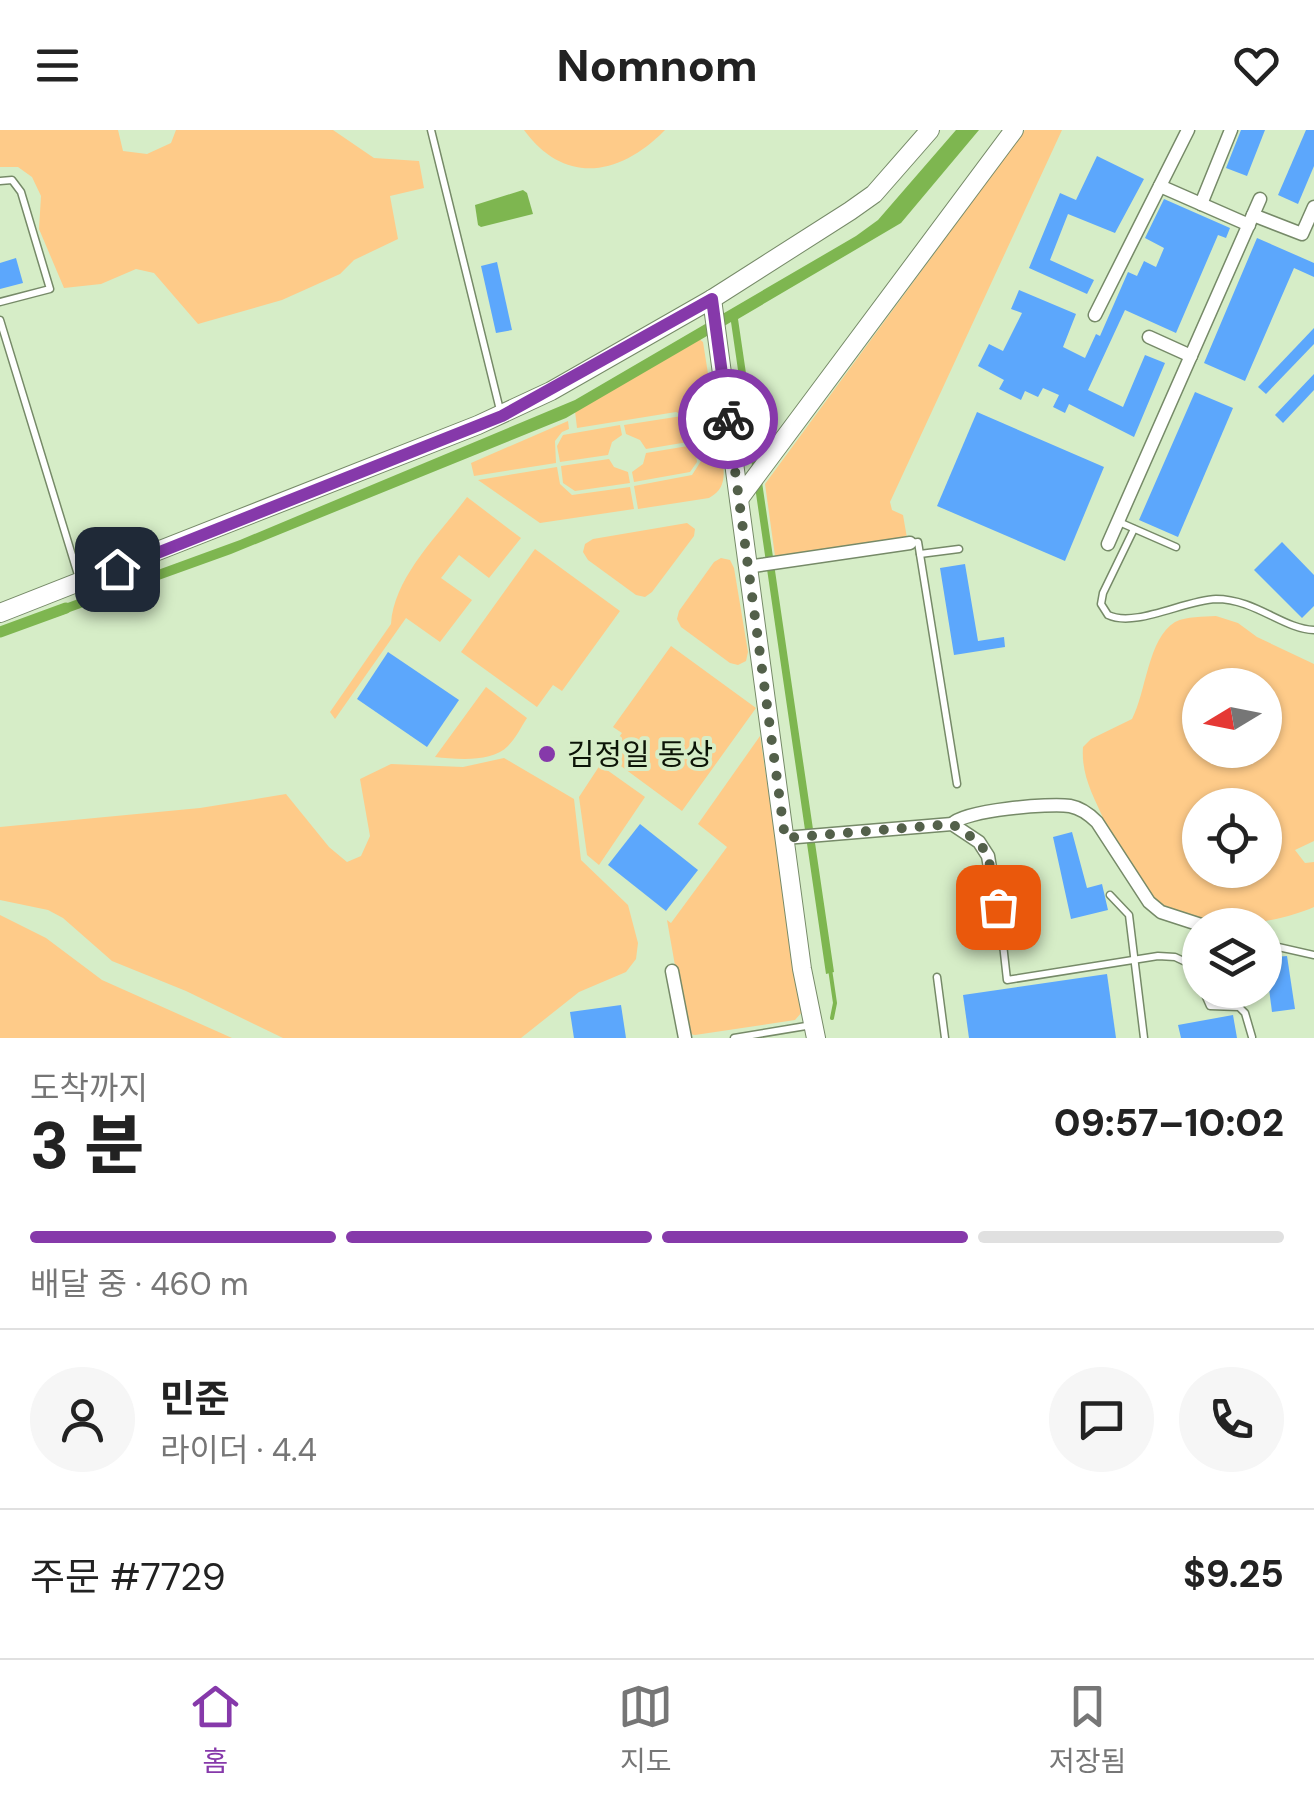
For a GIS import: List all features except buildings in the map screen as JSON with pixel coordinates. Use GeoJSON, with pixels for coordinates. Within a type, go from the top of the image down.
{"type":"FeatureCollection","features":[{"type":"Feature","properties":{"kind":"street"},"geometry":{"type":"LineString","coordinates":[[0,613],[502,416],[712,299],[874,194],[930,130]]}},
{"type":"Feature","properties":{"kind":"street"},"geometry":{"type":"LineString","coordinates":[[739,499],[1014,130]]}},
{"type":"Feature","properties":{"kind":"street"},"geometry":{"type":"LineString","coordinates":[[1095,315],[1188,130]]}},
{"type":"Feature","properties":{"kind":"street"},"geometry":{"type":"LineString","coordinates":[[1200,204],[1231,130]]}},
{"type":"Feature","properties":{"kind":"street"},"geometry":{"type":"LineString","coordinates":[[1160,186],[1200,204],[1302,234],[1314,208]]}},
{"type":"Feature","properties":{"kind":"street"},"geometry":{"type":"LineString","coordinates":[[1108,544],[1260,199]]}},
{"type":"Feature","properties":{"kind":"street"},"geometry":{"type":"LineString","coordinates":[[712,299],[739,499],[763,564],[801,836],[802,969],[815,1032]]}},
{"type":"Feature","properties":{"kind":"street"},"geometry":{"type":"LineString","coordinates":[[1149,338],[1191,356]]}},
{"type":"Feature","properties":{"kind":"street"},"geometry":{"type":"LineString","coordinates":[[763,564],[915,548]]}},
{"type":"Feature","properties":{"kind":"street"},"geometry":{"type":"LineString","coordinates":[[801,836],[952,824],[965,816],[1054,805],[1087,812],[1149,902],[1161,912],[1182,919]]}},
{"type":"Feature","properties":{"kind":"street"},"geometry":{"type":"LineString","coordinates":[[952,824],[979,842],[988,856],[1003,944]]}},
{"type":"Feature","properties":{"kind":"street"},"geometry":{"type":"LineString","coordinates":[[672,971],[684,1038]]}},
{"type":"Feature","properties":{"kind":"lane"},"geometry":{"type":"LineString","coordinates":[[431,130],[502,416]]}},
{"type":"Feature","properties":{"kind":"lane"},"geometry":{"type":"LineString","coordinates":[[0,181],[12,180],[21,192],[50,289],[0,302]]}},
{"type":"Feature","properties":{"kind":"lane"},"geometry":{"type":"LineString","coordinates":[[0,320],[81,584]]}},
{"type":"Feature","properties":{"kind":"lane"},"geometry":{"type":"LineString","coordinates":[[1118,522],[1176,547]]}},
{"type":"Feature","properties":{"kind":"lane"},"geometry":{"type":"LineString","coordinates":[[1134,529],[1103,593],[1102,604],[1108,615],[1127,619],[1193,602],[1237,601],[1314,630]]}},
{"type":"Feature","properties":{"kind":"lane"},"geometry":{"type":"LineString","coordinates":[[957,784],[915,548],[959,549]]}},
{"type":"Feature","properties":{"kind":"lane"},"geometry":{"type":"LineString","coordinates":[[1110,895],[1129,914],[1144,1038]]}},
{"type":"Feature","properties":{"kind":"lane"},"geometry":{"type":"LineString","coordinates":[[1003,944],[1007,980],[1158,956],[1182,960]]}},
{"type":"Feature","properties":{"kind":"lane"},"geometry":{"type":"LineString","coordinates":[[1282,948],[1314,955]]}},
{"type":"Feature","properties":{"kind":"lane"},"geometry":{"type":"LineString","coordinates":[[937,978],[945,1038]]}},
{"type":"Feature","properties":{"kind":"lane"},"geometry":{"type":"LineString","coordinates":[[1240,1008],[1252,1037]]}},
{"type":"Feature","properties":{"kind":"lane"},"geometry":{"type":"LineString","coordinates":[[734,1038],[815,1032]]}},
{"type":"Feature","properties":{"kind":"shaded area"},"geometry":{"type":"Polygon","coordinates":[[[0,130],[118,130],[123,151],[147,154],[171,143],[176,130],[333,130],[374,158],[419,161],[424,188],[390,196],[398,239],[354,260],[340,274],[282,300],[198,324],[154,273],[136,269],[101,284],[64,288],[39,229],[41,196],[32,177],[18,167],[0,167],[0,130]]]}},
{"type":"Feature","properties":{"kind":"shaded area"},"geometry":{"type":"Polygon","coordinates":[[[524,130],[665,130],[630,157],[593,168],[557,160],[524,130]]]}},
{"type":"Feature","properties":{"kind":"shaded area"},"geometry":{"type":"Polygon","coordinates":[[[956,130],[979,130],[901,223],[738,319],[834,972],[826,974],[731,322],[566,418],[231,554],[53,618],[51,609],[240,540],[575,400],[856,236],[878,220],[956,130]]]}},
{"type":"Feature","properties":{"kind":"shaded area"},"geometry":{"type":"Polygon","coordinates":[[[1025,130],[1062,130],[890,502],[892,510],[903,515],[907,538],[775,556],[765,484],[1025,130]]]}},
{"type":"Feature","properties":{"kind":"shaded area"},"geometry":{"type":"Polygon","coordinates":[[[523,190],[533,214],[478,225],[475,205],[523,190]]]}},
{"type":"Feature","properties":{"kind":"shaded area"},"geometry":{"type":"Polygon","coordinates":[[[699,339],[703,342],[718,437],[697,440],[692,419],[676,412],[577,428],[575,411],[699,339]]]}},
{"type":"Feature","properties":{"kind":"shaded area"},"geometry":{"type":"Polygon","coordinates":[[[682,416],[691,424],[694,441],[646,449],[640,440],[626,434],[624,425],[682,416]]]}},
{"type":"Feature","properties":{"kind":"shaded area"},"geometry":{"type":"Polygon","coordinates":[[[568,421],[569,429],[555,441],[556,463],[474,476],[471,463],[568,421]]]}},
{"type":"Feature","properties":{"kind":"shaded area"},"geometry":{"type":"Polygon","coordinates":[[[620,425],[622,435],[612,442],[608,455],[560,462],[557,446],[563,435],[620,425]]]}},
{"type":"Feature","properties":{"kind":"shaded area"},"geometry":{"type":"Polygon","coordinates":[[[719,441],[724,473],[716,493],[709,498],[638,509],[634,486],[692,475],[701,461],[698,444],[719,441]]]}},
{"type":"Feature","properties":{"kind":"shaded area"},"geometry":{"type":"Polygon","coordinates":[[[694,445],[697,462],[690,472],[634,482],[632,472],[643,464],[646,453],[694,445]]]}},
{"type":"Feature","properties":{"kind":"shaded area"},"geometry":{"type":"Polygon","coordinates":[[[609,459],[614,467],[628,472],[630,483],[575,491],[563,483],[561,466],[609,459]]]}},
{"type":"Feature","properties":{"kind":"shaded area"},"geometry":{"type":"Polygon","coordinates":[[[557,467],[560,484],[572,495],[630,487],[634,509],[540,523],[478,480],[557,467]]]}},
{"type":"Feature","properties":{"kind":"shaded area"},"geometry":{"type":"Polygon","coordinates":[[[467,497],[521,538],[489,578],[459,555],[441,578],[472,600],[440,642],[406,618],[335,719],[330,712],[391,624],[394,606],[409,572],[467,497]]]}},
{"type":"Feature","properties":{"kind":"shaded area"},"geometry":{"type":"Polygon","coordinates":[[[687,523],[695,529],[694,536],[645,597],[636,595],[588,560],[583,552],[585,544],[593,539],[687,523]]]}},
{"type":"Feature","properties":{"kind":"shaded area"},"geometry":{"type":"Polygon","coordinates":[[[535,549],[620,611],[562,691],[553,685],[537,707],[461,652],[535,549]]]}},
{"type":"Feature","properties":{"kind":"shaded area"},"geometry":{"type":"Polygon","coordinates":[[[721,558],[730,560],[734,568],[748,652],[746,661],[738,665],[681,627],[677,619],[714,562],[721,558]]]}},
{"type":"Feature","properties":{"kind":"shaded area"},"geometry":{"type":"Polygon","coordinates":[[[1216,616],[1238,623],[1257,637],[1314,664],[1314,841],[1295,850],[1305,863],[1314,862],[1314,907],[1282,918],[1282,908],[1182,908],[1182,918],[1173,915],[1151,898],[1136,877],[1092,793],[1083,747],[1132,719],[1159,640],[1175,622],[1216,616]]]}},
{"type":"Feature","properties":{"kind":"shaded area"},"geometry":{"type":"Polygon","coordinates":[[[671,646],[756,708],[682,811],[606,755],[622,733],[613,727],[671,646]]]}},
{"type":"Feature","properties":{"kind":"shaded area"},"geometry":{"type":"Polygon","coordinates":[[[486,687],[527,718],[514,740],[493,755],[435,757],[486,687]]]}},
{"type":"Feature","properties":{"kind":"shaded area"},"geometry":{"type":"Polygon","coordinates":[[[760,736],[802,1012],[795,1020],[689,1034],[667,920],[671,923],[727,847],[698,824],[760,736]]]}},
{"type":"Feature","properties":{"kind":"shaded area"},"geometry":{"type":"Polygon","coordinates":[[[504,758],[574,799],[581,860],[628,905],[638,943],[636,959],[626,972],[579,992],[521,1038],[283,1038],[186,991],[112,961],[63,918],[48,910],[0,900],[0,827],[200,808],[286,794],[329,847],[347,862],[361,856],[370,836],[360,779],[391,764],[463,767],[504,758]]]}},
{"type":"Feature","properties":{"kind":"shaded area"},"geometry":{"type":"Polygon","coordinates":[[[600,765],[645,797],[599,865],[587,855],[579,797],[600,765]]]}},
{"type":"Feature","properties":{"kind":"shaded area"},"geometry":{"type":"Polygon","coordinates":[[[0,915],[46,938],[102,980],[232,1038],[0,1038],[0,915]]]}},
{"type":"Feature","properties":{"kind":"waterway"},"geometry":{"type":"LineString","coordinates":[[0,632],[66,608]]}},
{"type":"Feature","properties":{"kind":"waterway"},"geometry":{"type":"LineString","coordinates":[[830,969],[835,1003],[832,1018]]}},
{"type":"Feature","properties":{"kind":"way so far"},"geometry":{"type":"LineString","coordinates":[[728,419],[785,838],[952,824],[979,842],[988,856],[998,907]]}},
{"type":"Feature","properties":{"kind":"place","name":"김정일 동상"},"geometry":{"type":"Point","coordinates":[547,754]}},
{"type":"Feature","properties":{"kind":"route"},"geometry":{"type":"LineString","coordinates":[[117,569],[502,416],[712,299],[728,419]]}}]}
